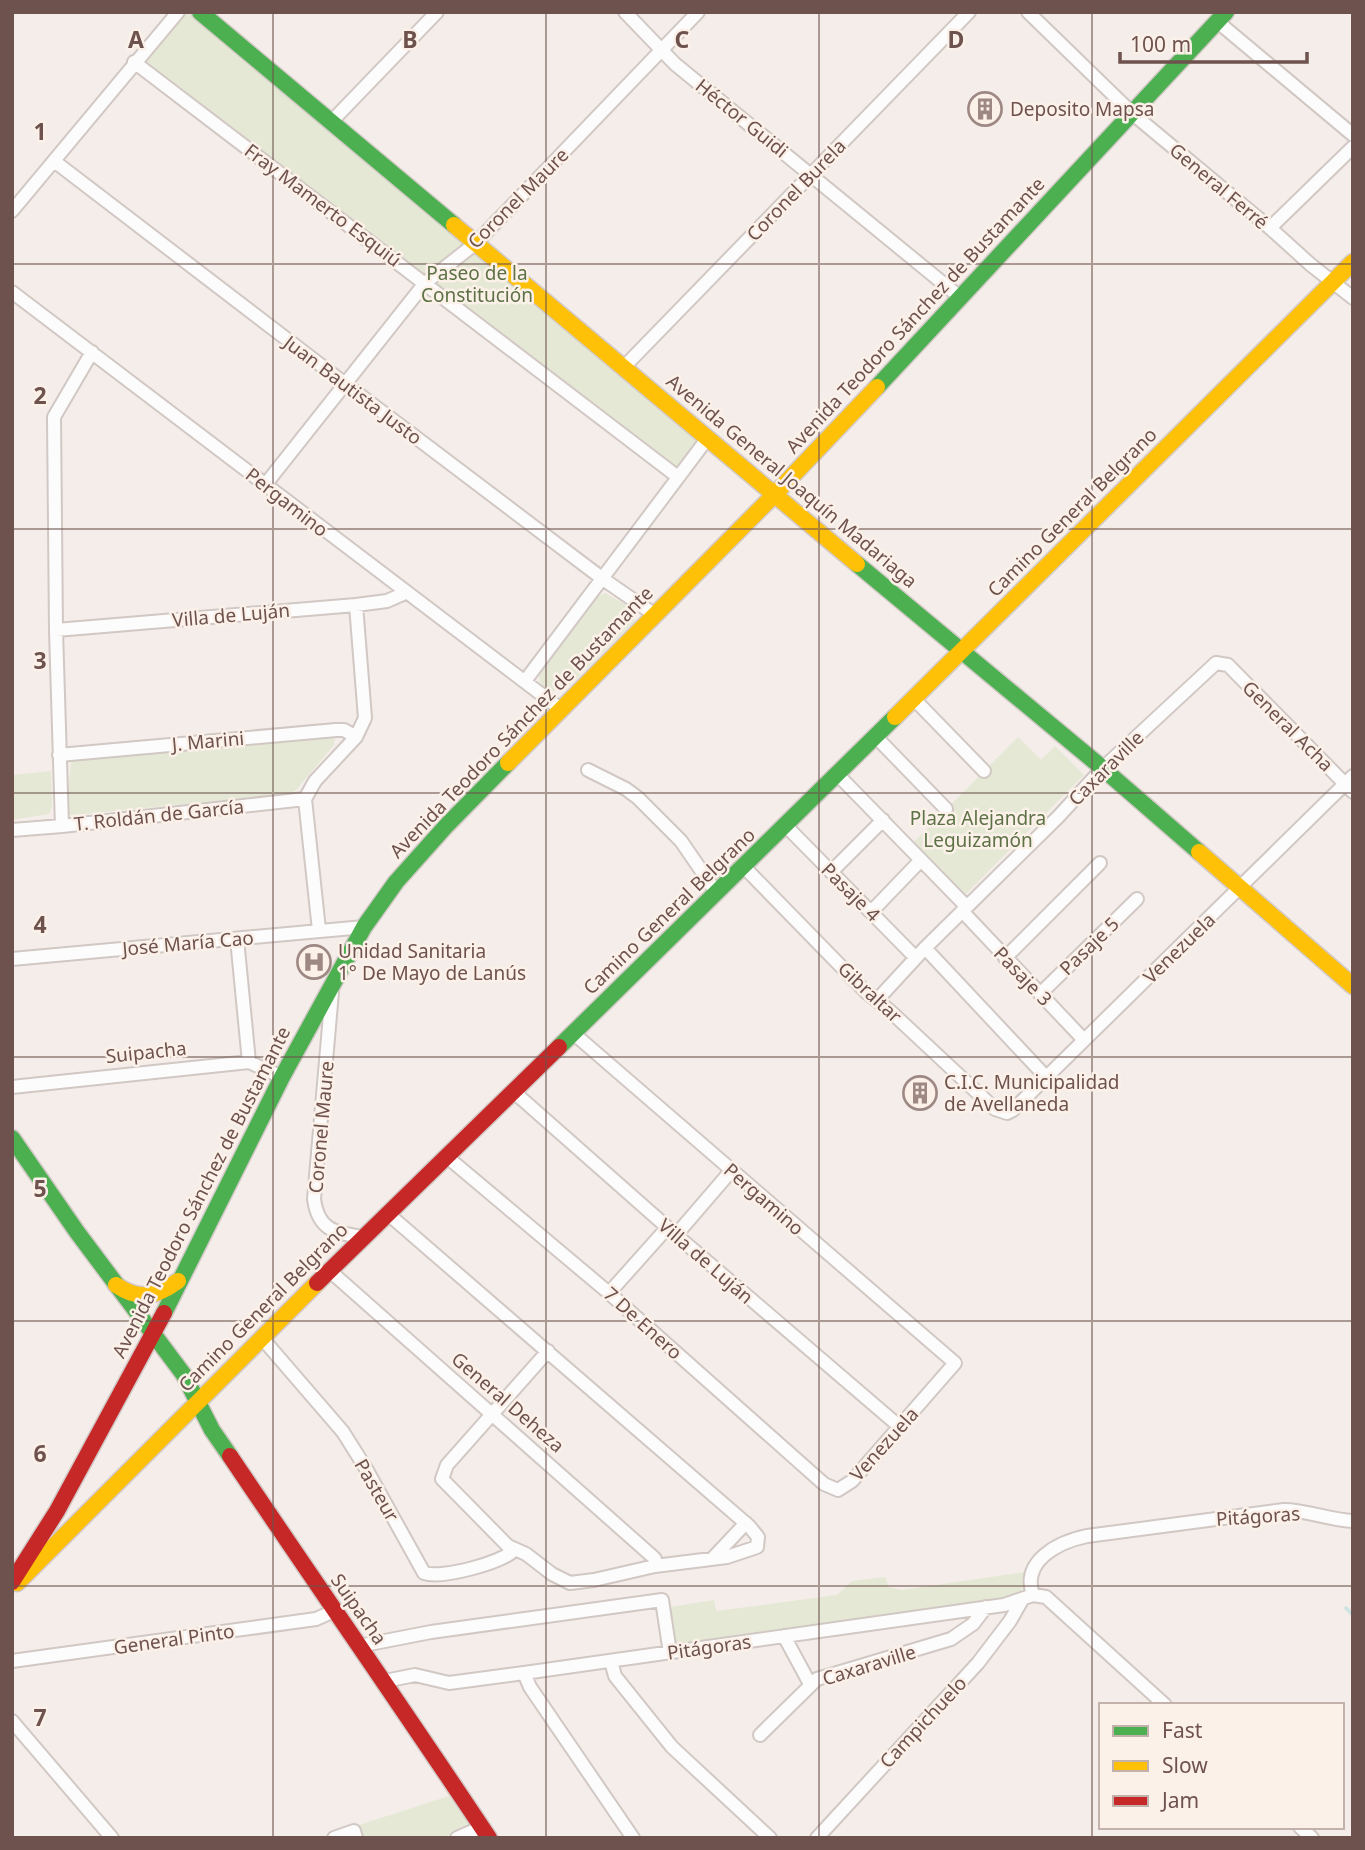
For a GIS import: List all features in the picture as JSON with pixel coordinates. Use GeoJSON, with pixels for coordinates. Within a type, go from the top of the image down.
{"type":"FeatureCollection","features":[{"type":"Feature","properties":{"kind":"main road","name":"Avenida General Joaquín Madariaga"},"geometry":{"type":"LineString","coordinates":[[200,12],[1103,768],[1353,986]]}},
{"type":"Feature","properties":{"kind":"main road","name":"Avenida Teodoro Sánchez de Bustamante"},"geometry":{"type":"LineString","coordinates":[[12,1582],[57,1511],[154,1334],[178,1281],[282,1077],[364,927],[414,860],[774,495],[1222,17]]}},
{"type":"Feature","properties":{"kind":"main road","name":"Camino General Belgrano"},"geometry":{"type":"LineString","coordinates":[[12,1588],[387,1213],[786,826],[1353,262]]}},
{"type":"Feature","properties":{"kind":"main road"},"geometry":{"type":"LineString","coordinates":[[12,1138],[116,1285],[189,1382],[198,1401]]}},
{"type":"Feature","properties":{"kind":"main road"},"geometry":{"type":"LineString","coordinates":[[116,1285],[130,1295],[143,1297],[162,1293],[178,1281]]}},
{"type":"Feature","properties":{"kind":"main road","name":"Suipacha"},"geometry":{"type":"LineString","coordinates":[[198,1401],[212,1430],[486,1832]]}},
{"type":"Feature","properties":{"kind":"street"},"geometry":{"type":"LineString","coordinates":[[12,211],[178,12]]}},
{"type":"Feature","properties":{"kind":"street"},"geometry":{"type":"LineString","coordinates":[[332,121],[437,12]]}},
{"type":"Feature","properties":{"kind":"street","name":"Héctor Guidi"},"geometry":{"type":"LineString","coordinates":[[625,12],[662,50],[961,298]]}},
{"type":"Feature","properties":{"kind":"street","name":"Coronel Maure"},"geometry":{"type":"LineString","coordinates":[[265,485],[425,282],[476,243],[698,12]]}},
{"type":"Feature","properties":{"kind":"street","name":"Coronel Burela"},"geometry":{"type":"LineString","coordinates":[[623,368],[969,12]]}},
{"type":"Feature","properties":{"kind":"street","name":"General Ferré"},"geometry":{"type":"LineString","coordinates":[[1028,12],[1133,114],[1353,298]]}},
{"type":"Feature","properties":{"kind":"street"},"geometry":{"type":"LineString","coordinates":[[1222,17],[1353,135]]}},
{"type":"Feature","properties":{"kind":"street","name":"Fray Mamerto Esquiú"},"geometry":{"type":"LineString","coordinates":[[134,62],[678,477]]}},
{"type":"Feature","properties":{"kind":"street"},"geometry":{"type":"LineString","coordinates":[[1270,228],[1353,147]]}},
{"type":"Feature","properties":{"kind":"street","name":"Juan Bautista Justo"},"geometry":{"type":"LineString","coordinates":[[54,161],[603,579],[655,615]]}},
{"type":"Feature","properties":{"kind":"street","name":"Pergamino"},"geometry":{"type":"LineString","coordinates":[[12,292],[562,710]]}},
{"type":"Feature","properties":{"kind":"street"},"geometry":{"type":"LineString","coordinates":[[62,826],[55,630],[54,417],[92,352]]}},
{"type":"Feature","properties":{"kind":"street"},"geometry":{"type":"LineString","coordinates":[[525,681],[707,439]]}},
{"type":"Feature","properties":{"kind":"street","name":"Villa de Luján"},"geometry":{"type":"LineString","coordinates":[[55,630],[356,605],[387,601],[405,593]]}},
{"type":"Feature","properties":{"kind":"street"},"geometry":{"type":"LineString","coordinates":[[319,930],[305,799],[315,781],[356,737],[362,726],[366,709],[356,605]]}},
{"type":"Feature","properties":{"kind":"street","name":"Caxaraville"},"geometry":{"type":"LineString","coordinates":[[877,1000],[1103,768],[1209,668],[1216,663],[1222,663]]}},
{"type":"Feature","properties":{"kind":"street","name":"General Acha"},"geometry":{"type":"LineString","coordinates":[[1222,663],[1350,784]]}},
{"type":"Feature","properties":{"kind":"street"},"geometry":{"type":"LineString","coordinates":[[914,699],[984,771]]}},
{"type":"Feature","properties":{"kind":"street","name":"J. Marini"},"geometry":{"type":"LineString","coordinates":[[59,755],[336,730],[344,730],[356,737]]}},
{"type":"Feature","properties":{"kind":"street"},"geometry":{"type":"LineString","coordinates":[[876,737],[946,809]]}},
{"type":"Feature","properties":{"kind":"street"},"geometry":{"type":"LineString","coordinates":[[588,770],[638,798],[681,841],[716,892]]}},
{"type":"Feature","properties":{"kind":"street","name":"Pasaje 3"},"geometry":{"type":"LineString","coordinates":[[837,774],[921,860],[1005,958],[1084,1040]]}},
{"type":"Feature","properties":{"kind":"street","name":"Venezuela"},"geometry":{"type":"LineString","coordinates":[[1002,1112],[1013,1110],[1350,784]]}},
{"type":"Feature","properties":{"kind":"street","name":"T. Roldán de García"},"geometry":{"type":"LineString","coordinates":[[12,830],[305,799]]}},
{"type":"Feature","properties":{"kind":"street"},"geometry":{"type":"LineString","coordinates":[[831,872],[883,821]]}},
{"type":"Feature","properties":{"kind":"street","name":"Pasaje 4"},"geometry":{"type":"LineString","coordinates":[[786,826],[871,912],[921,953],[1046,1077]]}},
{"type":"Feature","properties":{"kind":"street"},"geometry":{"type":"LineString","coordinates":[[871,912],[921,860]]}},
{"type":"Feature","properties":{"kind":"street"},"geometry":{"type":"LineString","coordinates":[[1005,958],[1100,863]]}},
{"type":"Feature","properties":{"kind":"street","name":"Gibraltar"},"geometry":{"type":"LineString","coordinates":[[744,867],[866,992],[995,1110],[1002,1112]]}},
{"type":"Feature","properties":{"kind":"street","name":"Pasaje 5"},"geometry":{"type":"LineString","coordinates":[[1040,994],[1137,899]]}},
{"type":"Feature","properties":{"kind":"street","name":"José María Cao"},"geometry":{"type":"LineString","coordinates":[[12,959],[364,927]]}},
{"type":"Feature","properties":{"kind":"street"},"geometry":{"type":"LineString","coordinates":[[237,939],[249,1062],[282,1077]]}},
{"type":"Feature","properties":{"kind":"street","name":"Coronel Maure"},"geometry":{"type":"LineString","coordinates":[[332,985],[315,1209],[325,1225],[336,1233],[363,1237]]}},
{"type":"Feature","properties":{"kind":"street","name":"Pergamino"},"geometry":{"type":"LineString","coordinates":[[573,1033],[955,1363]]}},
{"type":"Feature","properties":{"kind":"street","name":"Suipacha"},"geometry":{"type":"LineString","coordinates":[[12,1087],[249,1062]]}},
{"type":"Feature","properties":{"kind":"street","name":"Villa de Luján"},"geometry":{"type":"LineString","coordinates":[[514,1092],[900,1427]]}},
{"type":"Feature","properties":{"kind":"street","name":"7 De Enero"},"geometry":{"type":"LineString","coordinates":[[446,1156],[609,1293],[824,1484],[838,1490]]}},
{"type":"Feature","properties":{"kind":"street"},"geometry":{"type":"LineString","coordinates":[[609,1293],[732,1171]]}},
{"type":"Feature","properties":{"kind":"street"},"geometry":{"type":"LineString","coordinates":[[387,1213],[548,1351],[746,1523],[758,1537],[757,1547],[727,1558],[654,1566],[570,1583],[514,1550],[442,1479],[447,1465],[548,1351]]}},
{"type":"Feature","properties":{"kind":"street","name":"General Deheza"},"geometry":{"type":"LineString","coordinates":[[330,1271],[652,1556],[655,1559],[654,1566]]}},
{"type":"Feature","properties":{"kind":"street","name":"Pasteur"},"geometry":{"type":"LineString","coordinates":[[262,1338],[343,1432],[424,1573],[434,1575],[489,1563],[500,1560],[514,1550]]}},
{"type":"Feature","properties":{"kind":"street","name":"Venezuela"},"geometry":{"type":"LineString","coordinates":[[838,1490],[852,1481],[955,1363]]}},
{"type":"Feature","properties":{"kind":"street","name":"Pitágoras"},"geometry":{"type":"LineString","coordinates":[[385,1681],[415,1675],[449,1683],[524,1674],[986,1607],[1027,1597],[1031,1572],[1038,1563],[1050,1551],[1079,1537],[1283,1510],[1353,1521]]}},
{"type":"Feature","properties":{"kind":"street"},"geometry":{"type":"LineString","coordinates":[[712,1559],[746,1523]]}},
{"type":"Feature","properties":{"kind":"street"},"geometry":{"type":"LineString","coordinates":[[1027,1597],[1043,1595],[1055,1604],[1163,1703]]}},
{"type":"Feature","properties":{"kind":"street","name":"Campichuelo"},"geometry":{"type":"LineString","coordinates":[[817,1838],[978,1663],[1027,1597]]}},
{"type":"Feature","properties":{"kind":"street"},"geometry":{"type":"LineString","coordinates":[[359,1646],[431,1632],[662,1600],[670,1653]]}},
{"type":"Feature","properties":{"kind":"street","name":"Caxaraville"},"geometry":{"type":"LineString","coordinates":[[760,1735],[810,1684],[823,1676],[951,1639],[973,1623],[986,1607]]}},
{"type":"Feature","properties":{"kind":"street","name":"General Pinto"},"geometry":{"type":"LineString","coordinates":[[12,1661],[316,1619],[334,1611]]}},
{"type":"Feature","properties":{"kind":"street"},"geometry":{"type":"LineString","coordinates":[[784,1636],[810,1684]]}},
{"type":"Feature","properties":{"kind":"street"},"geometry":{"type":"LineString","coordinates":[[611,1661],[615,1676],[666,1740],[764,1836]]}},
{"type":"Feature","properties":{"kind":"street"},"geometry":{"type":"LineString","coordinates":[[524,1674],[530,1687],[633,1838]]}},
{"type":"Feature","properties":{"kind":"street"},"geometry":{"type":"LineString","coordinates":[[12,1721],[112,1838]]}},
{"type":"Feature","properties":{"kind":"street"},"geometry":{"type":"LineString","coordinates":[[457,1838],[486,1832]]}},
{"type":"Feature","properties":{"kind":"street"},"geometry":{"type":"LineString","coordinates":[[334,1838],[355,1835]]}},
{"type":"Feature","properties":{"kind":"green space","name":"Paseo de la Constitución"},"geometry":{"type":"Polygon","coordinates":[[[178,12],[200,12],[707,439],[678,477],[134,62],[178,12]]]}},
{"type":"Feature","properties":{"kind":"green space"},"geometry":{"type":"Polygon","coordinates":[[[605,593],[633,609],[635,621],[568,687],[552,691],[543,688],[539,679],[540,673],[597,597],[605,593]]]}},
{"type":"Feature","properties":{"kind":"green space","name":"Plaza Alejandra Leguizamón"},"geometry":{"type":"Polygon","coordinates":[[[1018,737],[1041,760],[1055,746],[1084,775],[960,900],[909,847],[1018,737]]]}},
{"type":"Feature","properties":{"kind":"green space"},"geometry":{"type":"Polygon","coordinates":[[[335,738],[334,745],[296,790],[289,794],[72,815],[69,815],[66,809],[71,763],[75,758],[335,738]]]}},
{"type":"Feature","properties":{"kind":"green space"},"geometry":{"type":"Polygon","coordinates":[[[51,771],[52,807],[49,814],[12,820],[12,775],[51,771]]]}},
{"type":"Feature","properties":{"kind":"green space"},"geometry":{"type":"Polygon","coordinates":[[[1024,1572],[1022,1588],[1019,1594],[1011,1599],[675,1647],[670,1607],[714,1600],[716,1611],[837,1595],[852,1581],[886,1577],[888,1587],[902,1590],[1024,1572]]]}},
{"type":"Feature","properties":{"kind":"green space"},"geometry":{"type":"Polygon","coordinates":[[[449,1796],[470,1826],[442,1838],[362,1838],[359,1825],[449,1796]]]}},
{"type":"Feature","properties":{"kind":"waterway"},"geometry":{"type":"LineString","coordinates":[[1346,1608],[1353,1615]]}},
{"type":"Feature","properties":{"kind":"traffic: fast"},"geometry":{"type":"LineString","coordinates":[[200,12],[454,225]]}},
{"type":"Feature","properties":{"kind":"traffic: fast"},"geometry":{"type":"LineString","coordinates":[[877,387],[1226,12]]}},
{"type":"Feature","properties":{"kind":"traffic: fast"},"geometry":{"type":"LineString","coordinates":[[857,564],[1199,852]]}},
{"type":"Feature","properties":{"kind":"traffic: fast"},"geometry":{"type":"LineString","coordinates":[[559,1047],[895,717]]}},
{"type":"Feature","properties":{"kind":"traffic: fast"},"geometry":{"type":"LineString","coordinates":[[164,1313],[282,1077],[364,927],[396,882],[508,763]]}},
{"type":"Feature","properties":{"kind":"traffic: fast"},"geometry":{"type":"LineString","coordinates":[[12,1138],[77,1232],[184,1375],[212,1430],[230,1456]]}},
{"type":"Feature","properties":{"kind":"traffic: slow"},"geometry":{"type":"LineString","coordinates":[[454,225],[857,564]]}},
{"type":"Feature","properties":{"kind":"traffic: slow"},"geometry":{"type":"LineString","coordinates":[[895,717],[1353,262]]}},
{"type":"Feature","properties":{"kind":"traffic: slow"},"geometry":{"type":"LineString","coordinates":[[508,763],[774,495],[877,387]]}},
{"type":"Feature","properties":{"kind":"traffic: slow"},"geometry":{"type":"LineString","coordinates":[[1199,852],[1353,986]]}},
{"type":"Feature","properties":{"kind":"traffic: slow"},"geometry":{"type":"LineString","coordinates":[[116,1285],[132,1293],[147,1295],[162,1291],[178,1281]]}},
{"type":"Feature","properties":{"kind":"traffic: slow"},"geometry":{"type":"LineString","coordinates":[[17,1583],[317,1283]]}},
{"type":"Feature","properties":{"kind":"traffic: jam"},"geometry":{"type":"LineString","coordinates":[[317,1283],[559,1047]]}},
{"type":"Feature","properties":{"kind":"traffic: jam"},"geometry":{"type":"LineString","coordinates":[[12,1582],[57,1511],[164,1313]]}},
{"type":"Feature","properties":{"kind":"traffic: jam"},"geometry":{"type":"LineString","coordinates":[[230,1456],[489,1838]]}},
{"type":"Feature","properties":{"kind":"place","name":"Deposito Mapsa"},"geometry":{"type":"Point","coordinates":[985,109]}},
{"type":"Feature","properties":{"kind":"place","name":"Unidad Sanitaria 1° De Mayo de Lanús"},"geometry":{"type":"Point","coordinates":[314,962]}},
{"type":"Feature","properties":{"kind":"place","name":"C.I.C. Municipalidad de Avellaneda"},"geometry":{"type":"Point","coordinates":[920,1093]}}]}
